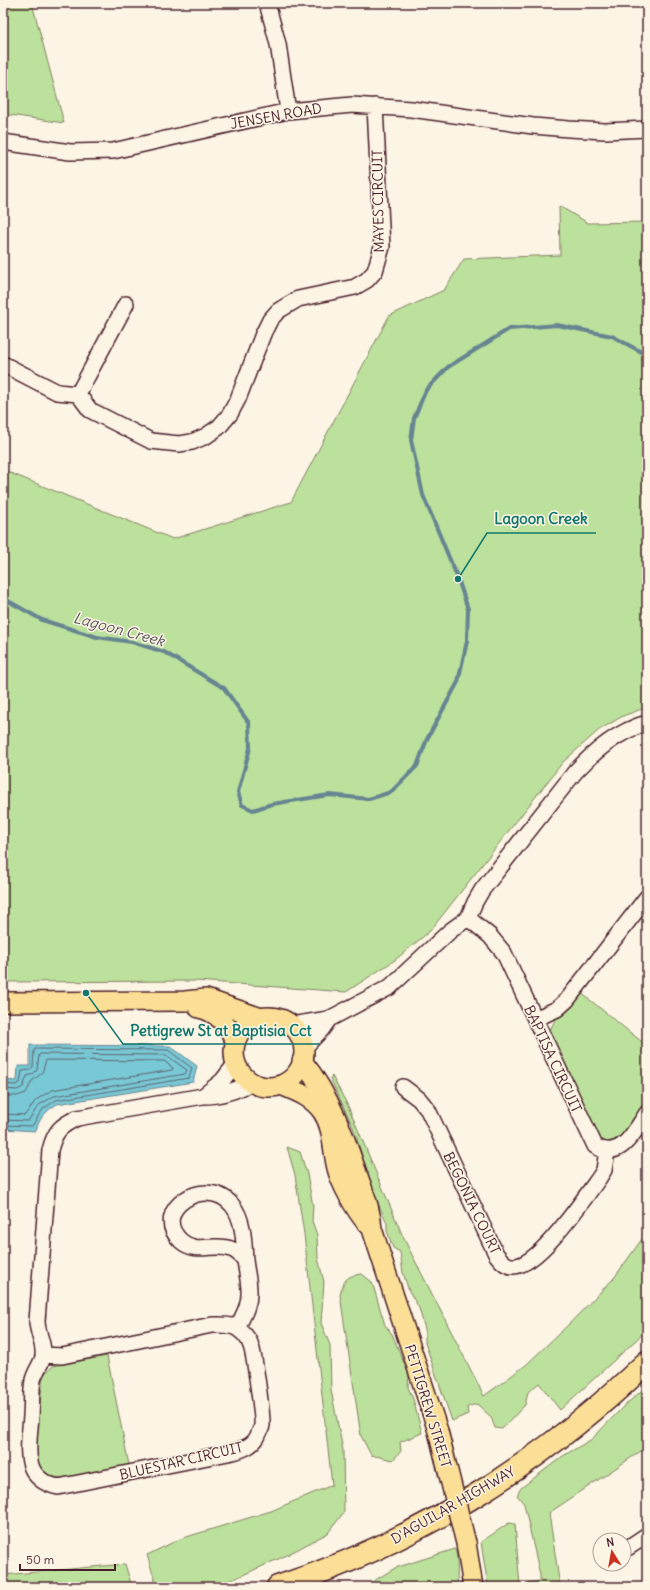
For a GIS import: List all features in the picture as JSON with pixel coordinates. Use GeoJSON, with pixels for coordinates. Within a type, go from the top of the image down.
{"type":"FeatureCollection","features":[{"type":"Feature","properties":{"kind":"highway","name":"D'AGUILAR HIGHWAY"},"geometry":{"type":"LineString","coordinates":[[278,1587],[308,1577],[379,1547],[442,1514],[503,1479],[557,1441],[608,1400],[647,1362]]}},
{"type":"Feature","properties":{"kind":"main road"},"geometry":{"type":"LineString","coordinates":[[3,1002],[185,1001],[206,999],[261,1018],[277,1018],[291,1025],[302,1039],[303,1055],[298,1071],[290,1079],[281,1084],[262,1086],[253,1082],[245,1078],[236,1063],[234,1052],[236,1041],[241,1030],[250,1023],[261,1018]]}},
{"type":"Feature","properties":{"kind":"main road"},"geometry":{"type":"LineString","coordinates":[[185,1001],[216,1014],[227,1026],[236,1041]]}},
{"type":"Feature","properties":{"kind":"main road","name":"PETTIGREW STREET"},"geometry":{"type":"LineString","coordinates":[[303,1055],[342,1131],[371,1216],[372,1229],[438,1432],[466,1543],[473,1587]]}},
{"type":"Feature","properties":{"kind":"main road","name":"PETTIGREW STREET"},"geometry":{"type":"LineString","coordinates":[[281,1084],[306,1096],[322,1111],[332,1134],[337,1168],[341,1181],[364,1219],[372,1229]]}},
{"type":"Feature","properties":{"kind":"street"},"geometry":{"type":"LineString","coordinates":[[268,3],[278,44],[288,111]]}},
{"type":"Feature","properties":{"kind":"street","name":"JENSEN ROAD"},"geometry":{"type":"LineString","coordinates":[[3,142],[70,152],[113,151],[288,111],[319,107],[375,106],[533,126],[605,131],[647,129]]}},
{"type":"Feature","properties":{"kind":"street","name":"MAYES CIRCUIT"},"geometry":{"type":"LineString","coordinates":[[78,394],[90,410],[151,441],[179,444],[192,442],[206,436],[219,427],[230,414],[238,399],[263,334],[270,320],[278,311],[298,299],[355,287],[367,280],[375,271],[382,247],[375,106]]}},
{"type":"Feature","properties":{"kind":"street"},"geometry":{"type":"LineString","coordinates":[[3,364],[57,392],[78,394],[126,304]]}},
{"type":"Feature","properties":{"kind":"street"},"geometry":{"type":"LineString","coordinates":[[291,1025],[329,1019],[390,987],[450,931],[468,918],[482,890],[590,755],[623,733],[647,724]]}},
{"type":"Feature","properties":{"kind":"street"},"geometry":{"type":"LineString","coordinates":[[535,1019],[557,1009],[567,1000],[647,897]]}},
{"type":"Feature","properties":{"kind":"street","name":"BAPTISA CIRCUIT"},"geometry":{"type":"LineString","coordinates":[[468,918],[498,943],[591,1141],[595,1146],[607,1151]]}},
{"type":"Feature","properties":{"kind":"street"},"geometry":{"type":"LineString","coordinates":[[303,1055],[329,1019]]}},
{"type":"Feature","properties":{"kind":"street"},"geometry":{"type":"LineString","coordinates":[[203,1096],[222,1081],[236,1063]]}},
{"type":"Feature","properties":{"kind":"street"},"geometry":{"type":"LineString","coordinates":[[245,1260],[230,1249],[222,1247],[197,1248],[181,1240],[173,1226],[172,1218],[179,1202],[196,1194],[216,1195],[226,1199],[233,1206],[240,1221],[246,1248],[245,1260],[249,1301],[237,1328],[224,1325],[212,1325],[62,1356],[43,1355],[41,1342],[37,1331],[37,1321],[50,1150],[53,1137],[59,1129],[77,1118],[203,1096],[217,1096],[240,1089],[253,1082]]}},
{"type":"Feature","properties":{"kind":"street","name":"BEGONIA COURT"},"geometry":{"type":"LineString","coordinates":[[403,1087],[419,1099],[428,1110],[496,1254],[500,1260],[512,1266],[520,1266],[529,1260],[561,1230],[604,1170],[607,1151]]}},
{"type":"Feature","properties":{"kind":"street"},"geometry":{"type":"LineString","coordinates":[[607,1151],[614,1150],[627,1141],[647,1113]]}},
{"type":"Feature","properties":{"kind":"street","name":"BLUESTAR CIRCUIT"},"geometry":{"type":"LineString","coordinates":[[43,1355],[33,1380],[28,1460],[39,1479],[48,1485],[58,1487],[244,1450],[252,1444],[259,1435],[262,1424],[261,1412],[252,1346],[245,1334],[237,1328]]}},
{"type":"Feature","properties":{"kind":"street"},"geometry":{"type":"LineString","coordinates":[[632,1546],[647,1535]]}},
{"type":"Feature","properties":{"kind":"green space"},"geometry":{"type":"Polygon","coordinates":[[[3,3],[32,3],[64,123],[3,114],[3,3]]]}},
{"type":"Feature","properties":{"kind":"green space"},"geometry":{"type":"Polygon","coordinates":[[[559,206],[588,223],[647,222],[647,707],[623,716],[599,730],[563,762],[430,931],[395,960],[346,992],[196,981],[3,982],[3,470],[173,539],[291,502],[389,316],[444,290],[464,259],[560,255],[559,206]]]}},
{"type":"Feature","properties":{"kind":"green space"},"geometry":{"type":"Polygon","coordinates":[[[580,992],[647,1046],[647,1099],[620,1137],[610,1143],[599,1137],[550,1032],[554,1022],[580,992]]]}},
{"type":"Feature","properties":{"kind":"green space"},"geometry":{"type":"Polygon","coordinates":[[[332,1076],[348,1106],[404,1239],[484,1396],[526,1365],[568,1325],[614,1278],[647,1232],[647,1330],[560,1410],[539,1383],[528,1392],[525,1405],[502,1429],[495,1428],[491,1417],[477,1404],[467,1407],[468,1414],[452,1421],[425,1343],[425,1329],[419,1308],[409,1291],[403,1273],[400,1252],[393,1248],[387,1231],[387,1223],[376,1199],[353,1127],[330,1078],[332,1076]]]}},
{"type":"Feature","properties":{"kind":"green space"},"geometry":{"type":"Polygon","coordinates":[[[287,1147],[300,1152],[307,1174],[313,1206],[312,1221],[317,1235],[318,1258],[324,1282],[321,1323],[330,1345],[331,1390],[343,1450],[344,1512],[328,1533],[285,1556],[234,1579],[212,1587],[157,1587],[147,1555],[180,1539],[271,1511],[332,1485],[304,1234],[295,1175],[287,1147]]]}},
{"type":"Feature","properties":{"kind":"green space"},"geometry":{"type":"Polygon","coordinates":[[[362,1274],[372,1282],[385,1325],[392,1334],[409,1375],[408,1387],[413,1399],[422,1433],[400,1442],[401,1451],[393,1460],[371,1455],[361,1436],[340,1295],[346,1280],[352,1276],[362,1274]]]}},
{"type":"Feature","properties":{"kind":"green space"},"geometry":{"type":"Polygon","coordinates":[[[107,1356],[129,1465],[65,1478],[52,1477],[38,1465],[35,1452],[43,1375],[53,1366],[107,1356]]]}},
{"type":"Feature","properties":{"kind":"green space"},"geometry":{"type":"Polygon","coordinates":[[[647,1386],[647,1447],[549,1513],[560,1587],[528,1587],[527,1583],[540,1581],[540,1575],[524,1504],[517,1495],[521,1488],[563,1456],[592,1439],[622,1408],[647,1386]]]}},
{"type":"Feature","properties":{"kind":"green space"},"geometry":{"type":"Polygon","coordinates":[[[509,1523],[515,1524],[520,1587],[488,1587],[481,1542],[509,1523]]]}},
{"type":"Feature","properties":{"kind":"green space"},"geometry":{"type":"Polygon","coordinates":[[[455,1549],[457,1559],[458,1587],[364,1587],[395,1568],[455,1549]]]}},
{"type":"Feature","properties":{"kind":"green space"},"geometry":{"type":"Polygon","coordinates":[[[125,1564],[132,1587],[3,1587],[3,1575],[125,1564]]]}},
{"type":"Feature","properties":{"kind":"water"},"geometry":{"type":"Polygon","coordinates":[[[30,1045],[170,1046],[197,1066],[193,1082],[57,1104],[44,1115],[39,1122],[36,1131],[3,1129],[3,1080],[17,1081],[18,1066],[30,1066],[30,1045]]]}},
{"type":"Feature","properties":{"kind":"waterway","name":"Lagoon Creek"},"geometry":{"type":"LineString","coordinates":[[3,598],[42,620],[97,637],[132,642],[164,652],[224,688],[249,723],[250,748],[238,792],[242,805],[253,810],[272,804],[329,795],[369,799],[391,792],[417,766],[427,739],[458,682],[467,641],[468,609],[458,579],[423,495],[411,440],[414,418],[426,390],[448,367],[509,329],[557,325],[612,336],[647,355]]}},
{"type":"Feature","properties":{"kind":"place","name":"Lagoon Creek"},"geometry":{"type":"Point","coordinates":[458,579]}},
{"type":"Feature","properties":{"kind":"place","name":"Pettigrew St at Baptisia Cct"},"geometry":{"type":"Point","coordinates":[86,993]}}]}
